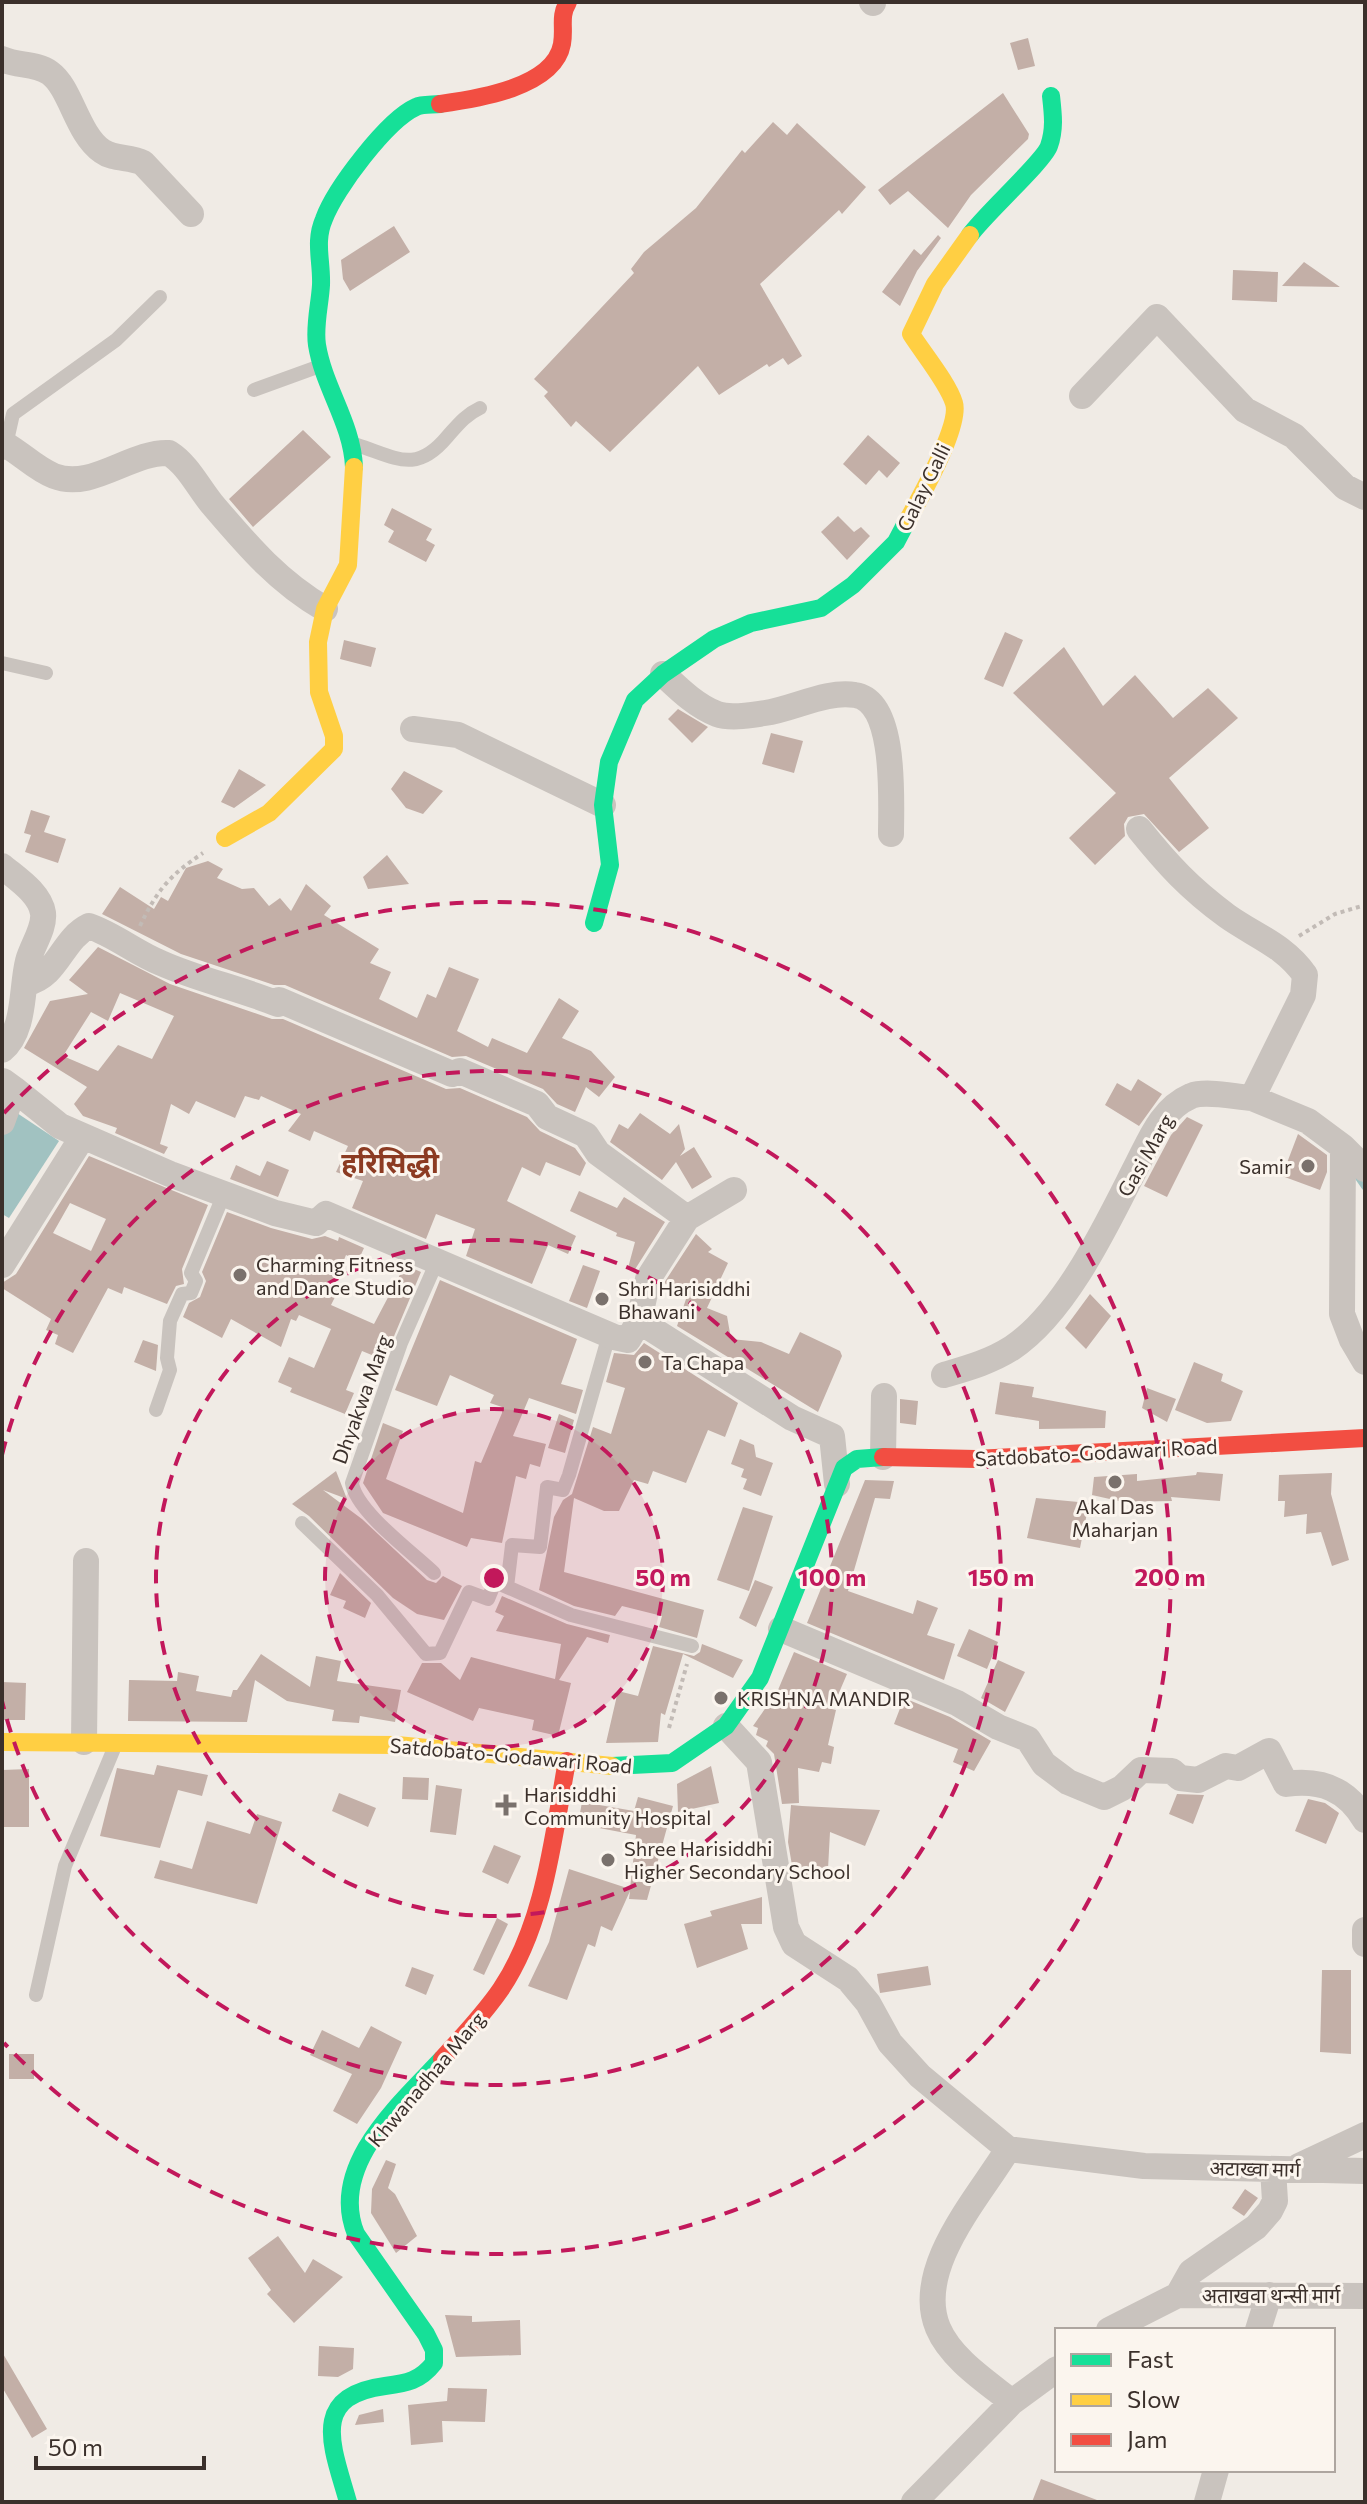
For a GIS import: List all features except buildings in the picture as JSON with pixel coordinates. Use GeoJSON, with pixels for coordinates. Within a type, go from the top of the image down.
{"type":"FeatureCollection","features":[{"type":"Feature","properties":{"kind":"street"},"geometry":{"type":"LineString","coordinates":[[225,838],[269,813],[322,765],[334,749],[334,736],[319,692],[318,642],[325,609],[348,565],[353,444],[321,366],[316,340],[321,282],[317,244],[323,220],[335,196],[377,140],[416,107],[469,100],[518,87],[543,72],[554,61],[562,45],[561,14],[568,2]]}},
{"type":"Feature","properties":{"kind":"street"},"geometry":{"type":"LineString","coordinates":[[2,59],[42,69],[53,75],[90,141],[104,154],[133,158],[143,163],[191,214]]}},
{"type":"Feature","properties":{"kind":"street","name":"Galay Galli"},"geometry":{"type":"LineString","coordinates":[[594,923],[610,865],[603,805],[609,762],[620,729],[635,700],[663,674],[714,639],[751,623],[821,608],[853,585],[896,542],[932,476],[953,421],[955,404],[911,334],[935,284],[987,212],[1048,150],[1054,127],[1051,96]]}},
{"type":"Feature","properties":{"kind":"street"},"geometry":{"type":"LineString","coordinates":[[1082,396],[1153,318],[1161,319],[1245,410],[1294,436],[1345,487],[1365,497]]}},
{"type":"Feature","properties":{"kind":"street"},"geometry":{"type":"LineString","coordinates":[[4,446],[41,469],[65,479],[97,474],[152,452],[169,453],[189,473],[257,558],[280,580],[325,609]]}},
{"type":"Feature","properties":{"kind":"street"},"geometry":{"type":"LineString","coordinates":[[663,674],[686,695],[718,715],[748,716],[786,710],[832,696],[854,694],[866,698],[877,708],[885,733],[891,834]]}},
{"type":"Feature","properties":{"kind":"street"},"geometry":{"type":"LineString","coordinates":[[413,729],[458,735],[603,805]]}},
{"type":"Feature","properties":{"kind":"street"},"geometry":{"type":"LineString","coordinates":[[1139,829],[1179,879],[1230,919],[1283,948],[1305,975],[1306,984],[1252,1098]]}},
{"type":"Feature","properties":{"kind":"street"},"geometry":{"type":"LineString","coordinates":[[2,866],[37,897],[43,913],[27,966],[27,983],[10,1044],[2,1050]]}},
{"type":"Feature","properties":{"kind":"street"},"geometry":{"type":"LineString","coordinates":[[27,983],[46,976],[79,931],[89,926],[152,960],[216,986],[278,1004],[279,1000],[452,1074],[460,1071],[518,1093],[537,1104],[547,1117],[586,1135],[598,1153],[687,1218]]}},
{"type":"Feature","properties":{"kind":"street"},"geometry":{"type":"LineString","coordinates":[[2,1122],[8,1084],[60,1126],[83,1136],[224,1194],[316,1223],[326,1214],[438,1259],[481,1281],[609,1335],[628,1340],[639,1321],[648,1279],[687,1218],[734,1190]]}},
{"type":"Feature","properties":{"kind":"street","name":"Gasi Marg"},"geometry":{"type":"LineString","coordinates":[[944,1375],[984,1364],[1014,1346],[1046,1314],[1091,1255],[1156,1128],[1173,1106],[1194,1094],[1252,1098],[1308,1121],[1343,1147],[1365,1169]]}},
{"type":"Feature","properties":{"kind":"street"},"geometry":{"type":"LineString","coordinates":[[2,1265],[83,1136]]}},
{"type":"Feature","properties":{"kind":"street"},"geometry":{"type":"LineString","coordinates":[[1343,1147],[1342,1314],[1365,1362]]}},
{"type":"Feature","properties":{"kind":"street"},"geometry":{"type":"LineString","coordinates":[[639,1321],[792,1418],[832,1436],[837,1484]]}},
{"type":"Feature","properties":{"kind":"street"},"geometry":{"type":"LineString","coordinates":[[883,1457],[884,1396]]}},
{"type":"Feature","properties":{"kind":"street","name":"Satdobato-Godawari Road"},"geometry":{"type":"LineString","coordinates":[[2,1742],[397,1745],[624,1767],[672,1763],[726,1726],[760,1678],[844,1468],[857,1459],[976,1459],[1365,1438]]}},
{"type":"Feature","properties":{"kind":"street"},"geometry":{"type":"LineString","coordinates":[[84,1742],[86,1561]]}},
{"type":"Feature","properties":{"kind":"street"},"geometry":{"type":"LineString","coordinates":[[781,1629],[957,1703],[998,1727],[1028,1739],[1044,1764],[1068,1782],[1104,1797],[1122,1788],[1141,1770],[1172,1771],[1180,1778],[1198,1780],[1226,1766],[1238,1768],[1269,1751],[1286,1784],[1312,1780],[1354,1802],[1365,1820]]}},
{"type":"Feature","properties":{"kind":"street"},"geometry":{"type":"LineString","coordinates":[[726,1726],[759,1762],[786,1927],[794,1944],[848,1979],[868,2003],[890,2043],[910,2065],[969,2120],[1008,2149],[952,2232],[938,2265],[935,2298],[937,2326],[950,2345],[1012,2402]]}},
{"type":"Feature","properties":{"kind":"street","name":"Khwanadhaa Marg"},"geometry":{"type":"LineString","coordinates":[[348,2502],[337,2472],[332,2422],[338,2402],[358,2388],[411,2384],[430,2371],[435,2361],[435,2352],[412,2311],[382,2272],[350,2220],[351,2183],[370,2142],[502,1987],[540,1898],[567,1761]]}},
{"type":"Feature","properties":{"kind":"street"},"geometry":{"type":"LineString","coordinates":[[1365,1930],[1365,1944]]}},
{"type":"Feature","properties":{"kind":"street"},"geometry":{"type":"LineString","coordinates":[[1113,2328],[1178,2295],[1191,2272],[1256,2227],[1275,2201],[1283,2169],[1365,2135]]}},
{"type":"Feature","properties":{"kind":"street","name":"अटाख्वा मार्ग"},"geometry":{"type":"LineString","coordinates":[[1008,2149],[1144,2166],[1365,2171]]}},
{"type":"Feature","properties":{"kind":"street","name":"अताखवा थन्सी मार्ग"},"geometry":{"type":"LineString","coordinates":[[1178,2295],[1365,2296]]}},
{"type":"Feature","properties":{"kind":"street"},"geometry":{"type":"LineString","coordinates":[[1259,2328],[1269,2295]]}},
{"type":"Feature","properties":{"kind":"street"},"geometry":{"type":"LineString","coordinates":[[914,2502],[1012,2402],[1055,2370]]}},
{"type":"Feature","properties":{"kind":"street"},"geometry":{"type":"LineString","coordinates":[[1207,2502],[1215,2472]]}},
{"type":"Feature","properties":{"kind":"lane"},"geometry":{"type":"LineString","coordinates":[[4,446],[13,414],[116,340],[160,297]]}},
{"type":"Feature","properties":{"kind":"lane"},"geometry":{"type":"LineString","coordinates":[[254,390],[321,366]]}},
{"type":"Feature","properties":{"kind":"lane"},"geometry":{"type":"LineString","coordinates":[[353,444],[402,460],[417,461],[429,456],[461,420],[480,408]]}},
{"type":"Feature","properties":{"kind":"lane"},"geometry":{"type":"LineString","coordinates":[[2,663],[46,673]]}},
{"type":"Feature","properties":{"kind":"lane"},"geometry":{"type":"LineString","coordinates":[[156,1410],[170,1370],[167,1358],[170,1321],[182,1294],[191,1293],[196,1281],[191,1273],[224,1194]]}},
{"type":"Feature","properties":{"kind":"lane","name":"Dhyakwa Marg"},"geometry":{"type":"LineString","coordinates":[[434,1573],[371,1515],[354,1495],[352,1483],[401,1343],[438,1259]]}},
{"type":"Feature","properties":{"kind":"lane"},"geometry":{"type":"LineString","coordinates":[[507,1587],[512,1545],[540,1547],[547,1487],[563,1490],[609,1335]]}},
{"type":"Feature","properties":{"kind":"lane"},"geometry":{"type":"LineString","coordinates":[[302,1523],[377,1595],[426,1654],[440,1653],[469,1592],[488,1599],[495,1582],[571,1615],[692,1646]]}},
{"type":"Feature","properties":{"kind":"lane"},"geometry":{"type":"LineString","coordinates":[[36,1995],[65,1866],[117,1742]]}},
{"type":"Feature","properties":{"kind":"path"},"geometry":{"type":"LineString","coordinates":[[130,946],[155,895],[179,867],[225,838]]}},
{"type":"Feature","properties":{"kind":"path"},"geometry":{"type":"LineString","coordinates":[[1283,948],[1311,926],[1365,905]]}},
{"type":"Feature","properties":{"kind":"path"},"geometry":{"type":"LineString","coordinates":[[672,1763],[668,1740],[672,1713],[692,1646]]}},
{"type":"Feature","properties":{"kind":"water"},"geometry":{"type":"Polygon","coordinates":[[[17,1113],[59,1141],[9,1218],[2,1214],[2,1137],[17,1113]]]}},
{"type":"Feature","properties":{"kind":"waterway"},"geometry":{"type":"LineString","coordinates":[[1356,1174],[1365,1187]]}},
{"type":"Feature","properties":{"kind":"traffic: fast"},"geometry":{"type":"LineString","coordinates":[[970,235],[1045,153],[1053,127],[1051,96]]}},
{"type":"Feature","properties":{"kind":"traffic: fast"},"geometry":{"type":"LineString","coordinates":[[354,467],[348,435],[325,376],[316,338],[321,285],[321,227],[339,191],[377,140],[404,114],[416,107],[440,104]]}},
{"type":"Feature","properties":{"kind":"traffic: fast"},"geometry":{"type":"LineString","coordinates":[[594,923],[610,865],[603,805],[609,762],[635,700],[663,674],[714,639],[751,623],[821,608],[853,585],[896,542],[906,523]]}},
{"type":"Feature","properties":{"kind":"traffic: fast"},"geometry":{"type":"LineString","coordinates":[[612,1766],[672,1763],[726,1726],[760,1678],[844,1468],[857,1459],[883,1457]]}},
{"type":"Feature","properties":{"kind":"traffic: fast"},"geometry":{"type":"LineString","coordinates":[[348,2502],[333,2444],[332,2428],[336,2413],[345,2401],[361,2392],[412,2380],[424,2374],[434,2363],[434,2350],[426,2334],[356,2234],[350,2209],[352,2184],[373,2138],[389,2116],[442,2059]]}},
{"type":"Feature","properties":{"kind":"traffic: slow"},"geometry":{"type":"LineString","coordinates":[[906,523],[945,445],[954,414],[954,403],[946,386],[911,334],[935,284],[970,235]]}},
{"type":"Feature","properties":{"kind":"traffic: slow"},"geometry":{"type":"LineString","coordinates":[[225,838],[269,813],[334,749],[334,736],[319,692],[318,642],[325,609],[348,565],[354,467]]}},
{"type":"Feature","properties":{"kind":"traffic: slow"},"geometry":{"type":"LineString","coordinates":[[2,1742],[397,1745],[612,1766]]}},
{"type":"Feature","properties":{"kind":"traffic: jam"},"geometry":{"type":"LineString","coordinates":[[440,104],[511,89],[544,71],[556,59],[562,44],[563,17],[568,2]]}},
{"type":"Feature","properties":{"kind":"traffic: jam"},"geometry":{"type":"LineString","coordinates":[[883,1457],[976,1459],[1365,1438]]}},
{"type":"Feature","properties":{"kind":"traffic: jam"},"geometry":{"type":"LineString","coordinates":[[442,2059],[501,1989],[528,1936],[552,1849],[567,1761]]}},
{"type":"Feature","properties":{"kind":"place","name":"Samir"},"geometry":{"type":"Point","coordinates":[1308,1166]}},
{"type":"Feature","properties":{"kind":"place","name":"Charming Fitness and Dance Studio"},"geometry":{"type":"Point","coordinates":[240,1275]}},
{"type":"Feature","properties":{"kind":"place","name":"Shri Harisiddhi Bhawani"},"geometry":{"type":"Point","coordinates":[602,1299]}},
{"type":"Feature","properties":{"kind":"place","name":"Ta Chapa"},"geometry":{"type":"Point","coordinates":[645,1362]}},
{"type":"Feature","properties":{"kind":"place","name":"Akal Das Maharjan"},"geometry":{"type":"Point","coordinates":[1115,1482]}},
{"type":"Feature","properties":{"kind":"place","name":"KRISHNA MANDIR"},"geometry":{"type":"Point","coordinates":[721,1698]}},
{"type":"Feature","properties":{"kind":"place","name":"Harisiddhi Community Hospital"},"geometry":{"type":"Point","coordinates":[506,1805]}},
{"type":"Feature","properties":{"kind":"place","name":"Shree Harisiddhi Higher Secondary School"},"geometry":{"type":"Point","coordinates":[608,1860]}},
{"type":"Feature","properties":{"kind":"district","name":"हरिसिद्धी"},"geometry":{"type":"Point","coordinates":[390,1162]}}]}
